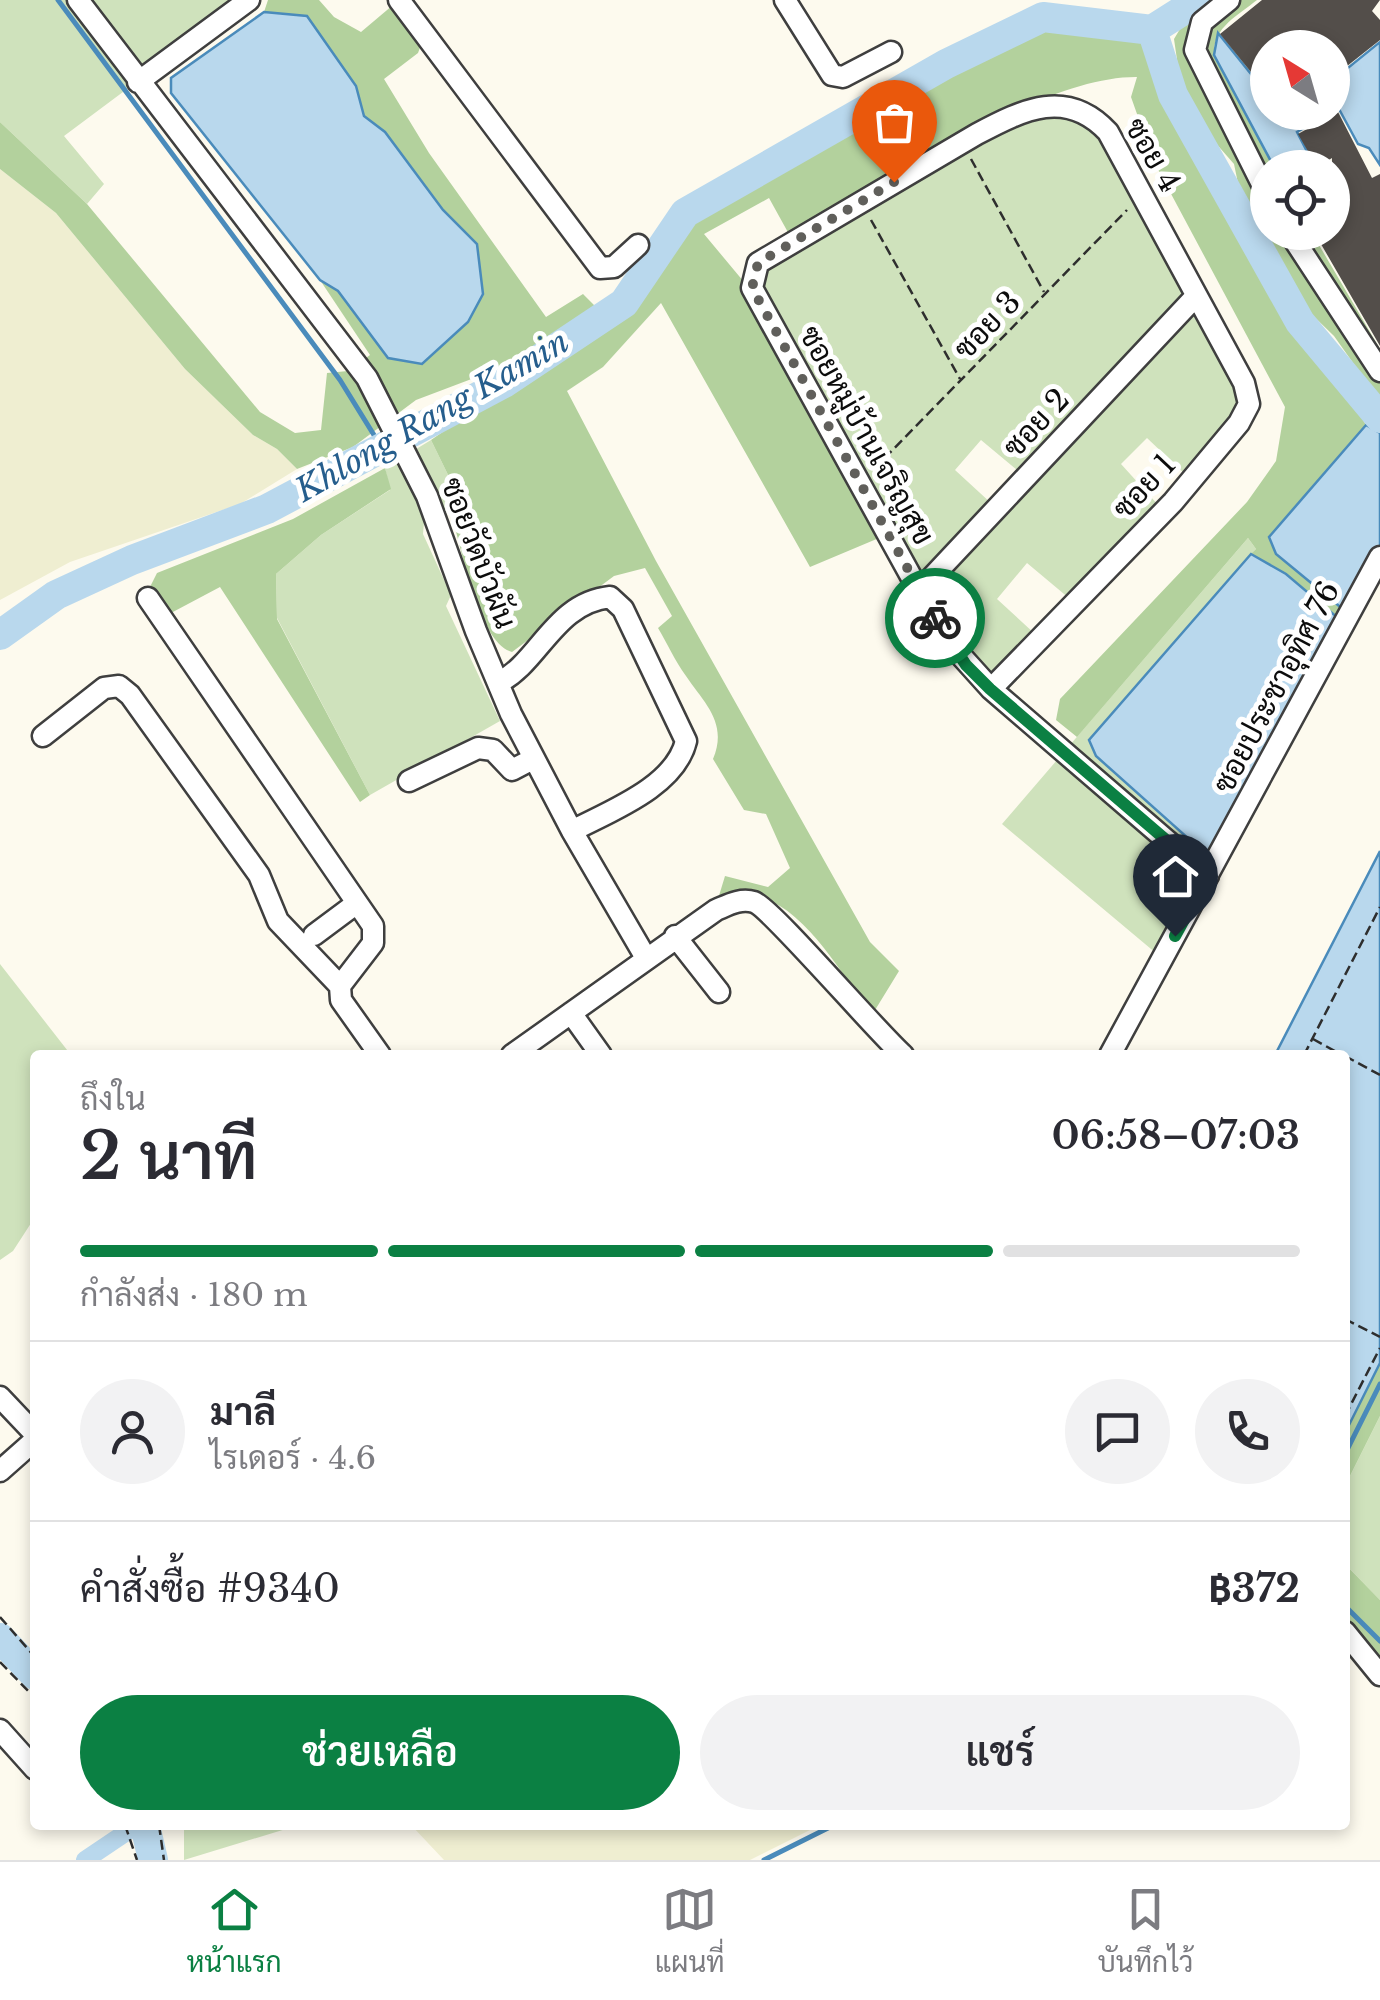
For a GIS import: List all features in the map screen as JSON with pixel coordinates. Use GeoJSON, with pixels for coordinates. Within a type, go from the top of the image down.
{"type":"FeatureCollection","features":[{"type":"Feature","properties":{"kind":"street","name":"ซอยวัดบัวผัน"},"geometry":{"type":"LineString","coordinates":[[78,0],[354,357],[396,432],[436,518],[498,683],[533,759],[646,958]]}},
{"type":"Feature","properties":{"kind":"street"},"geometry":{"type":"LineString","coordinates":[[138,82],[249,0]]}},
{"type":"Feature","properties":{"kind":"street"},"geometry":{"type":"LineString","coordinates":[[400,0],[600,268],[614,267],[638,244]]}},
{"type":"Feature","properties":{"kind":"street"},"geometry":{"type":"LineString","coordinates":[[785,0],[832,75],[843,77],[891,52]]}},
{"type":"Feature","properties":{"kind":"street"},"geometry":{"type":"LineString","coordinates":[[1229,0],[1202,22],[1196,32],[1195,50],[1250,160]]}},
{"type":"Feature","properties":{"kind":"street","name":"ซอย 4"},"geometry":{"type":"LineString","coordinates":[[758,263],[1011,115],[1074,105],[1091,113],[1108,132],[1196,296]]}},
{"type":"Feature","properties":{"kind":"street"},"geometry":{"type":"LineString","coordinates":[[1301,250],[1380,371]]}},
{"type":"Feature","properties":{"kind":"street","name":"ซอยหมู่บ้านเจริญสุข"},"geometry":{"type":"LineString","coordinates":[[758,263],[752,288],[946,638],[990,689],[1208,876]]}},
{"type":"Feature","properties":{"kind":"street","name":"ซอย 2"},"geometry":{"type":"LineString","coordinates":[[920,590],[1196,296]]}},
{"type":"Feature","properties":{"kind":"street","name":"ซอย 1"},"geometry":{"type":"LineString","coordinates":[[990,689],[1173,502],[1240,423],[1249,404],[1244,384],[1196,296]]}},
{"type":"Feature","properties":{"kind":"street","name":"ซอยประชาอุทิศ 76"},"geometry":{"type":"LineString","coordinates":[[1113,1050],[1377,570]]}},
{"type":"Feature","properties":{"kind":"street"},"geometry":{"type":"LineString","coordinates":[[148,598],[376,934],[340,986],[341,1000],[376,1050]]}},
{"type":"Feature","properties":{"kind":"street"},"geometry":{"type":"LineString","coordinates":[[498,683],[520,668],[538,641],[578,609],[610,598],[623,608],[686,742],[683,756],[628,802],[572,832]]}},
{"type":"Feature","properties":{"kind":"street"},"geometry":{"type":"LineString","coordinates":[[44,736],[104,688],[119,686],[130,694],[259,876],[278,921],[340,986]]}},
{"type":"Feature","properties":{"kind":"street"},"geometry":{"type":"LineString","coordinates":[[408,781],[478,748],[494,750],[512,770],[533,759]]}},
{"type":"Feature","properties":{"kind":"street"},"geometry":{"type":"LineString","coordinates":[[519,1050],[674,936],[734,902],[752,902],[770,911],[848,1002],[898,1050]]}},
{"type":"Feature","properties":{"kind":"street"},"geometry":{"type":"LineString","coordinates":[[314,935],[357,903]]}},
{"type":"Feature","properties":{"kind":"street"},"geometry":{"type":"LineString","coordinates":[[674,936],[719,992]]}},
{"type":"Feature","properties":{"kind":"street"},"geometry":{"type":"LineString","coordinates":[[570,1012],[597,1050]]}},
{"type":"Feature","properties":{"kind":"street"},"geometry":{"type":"LineString","coordinates":[[4,1409],[30,1432]]}},
{"type":"Feature","properties":{"kind":"street"},"geometry":{"type":"LineString","coordinates":[[0,1471],[30,1442]]}},
{"type":"Feature","properties":{"kind":"street"},"geometry":{"type":"LineString","coordinates":[[1350,1638],[1380,1675]]}},
{"type":"Feature","properties":{"kind":"street"},"geometry":{"type":"LineString","coordinates":[[0,1730],[30,1763]]}},
{"type":"Feature","properties":{"kind":"path"},"geometry":{"type":"LineString","coordinates":[[962,143],[1045,294]]}},
{"type":"Feature","properties":{"kind":"path","name":"ซอย 3"},"geometry":{"type":"LineString","coordinates":[[858,484],[1143,194]]}},
{"type":"Feature","properties":{"kind":"path"},"geometry":{"type":"LineString","coordinates":[[861,202],[960,380]]}},
{"type":"Feature","properties":{"kind":"path"},"geometry":{"type":"LineString","coordinates":[[1306,1050],[1380,907]]}},
{"type":"Feature","properties":{"kind":"path"},"geometry":{"type":"LineString","coordinates":[[1312,1039],[1333,1050]]}},
{"type":"Feature","properties":{"kind":"path"},"geometry":{"type":"LineString","coordinates":[[1350,1059],[1380,1075]]}},
{"type":"Feature","properties":{"kind":"path"},"geometry":{"type":"LineString","coordinates":[[1350,1321],[1380,1337]]}},
{"type":"Feature","properties":{"kind":"path"},"geometry":{"type":"LineString","coordinates":[[1350,1406],[1380,1348]]}},
{"type":"Feature","properties":{"kind":"path"},"geometry":{"type":"LineString","coordinates":[[0,1617],[30,1651]]}},
{"type":"Feature","properties":{"kind":"path"},"geometry":{"type":"LineString","coordinates":[[0,1628],[6,1623]]}},
{"type":"Feature","properties":{"kind":"path"},"geometry":{"type":"LineString","coordinates":[[0,1662],[30,1693]]}},
{"type":"Feature","properties":{"kind":"path"},"geometry":{"type":"LineString","coordinates":[[127,1830],[137,1860]]}},
{"type":"Feature","properties":{"kind":"path"},"geometry":{"type":"LineString","coordinates":[[160,1830],[164,1860]]}},
{"type":"Feature","properties":{"kind":"green space"},"geometry":{"type":"Polygon","coordinates":[[[0,0],[74,0],[131,86],[64,136],[104,184],[87,204],[0,122],[0,0]]]}},
{"type":"Feature","properties":{"kind":"green space"},"geometry":{"type":"Polygon","coordinates":[[[91,0],[231,0],[142,64],[125,50],[91,0]]]}},
{"type":"Feature","properties":{"kind":"green space"},"geometry":{"type":"Polygon","coordinates":[[[268,0],[319,0],[334,17],[361,32],[393,5],[422,42],[418,53],[384,79],[429,153],[546,317],[583,294],[598,309],[490,372],[416,400],[353,447],[297,469],[277,449],[253,435],[185,369],[56,213],[0,169],[0,122],[87,204],[260,412],[295,433],[321,430],[327,373],[348,371],[370,355],[320,280],[338,291],[357,315],[477,244],[443,210],[385,132],[364,116],[356,86],[285,16],[264,12],[268,0]]]}},
{"type":"Feature","properties":{"kind":"green space"},"geometry":{"type":"Polygon","coordinates":[[[1207,0],[1257,0],[1221,30],[1214,46],[1214,56],[1250,123],[1250,130],[1254,130],[1265,150],[1250,150],[1250,205],[1240,193],[1234,164],[1192,116],[1182,94],[1174,39],[1186,19],[1207,0]]]}},
{"type":"Feature","properties":{"kind":"green space"},"geometry":{"type":"Polygon","coordinates":[[[1043,25],[1109,27],[1140,37],[1250,250],[1344,386],[1366,425],[1269,537],[1276,554],[1344,610],[1338,618],[1286,574],[1251,554],[1256,549],[1248,538],[1077,737],[1056,720],[1060,699],[1247,502],[1276,461],[1285,407],[1154,162],[1131,97],[1137,77],[1098,82],[1008,114],[912,164],[790,236],[769,198],[704,234],[744,282],[879,538],[810,567],[661,303],[603,367],[567,391],[656,561],[870,942],[899,971],[872,1015],[826,951],[788,911],[767,899],[743,894],[718,899],[725,876],[768,887],[790,868],[766,814],[744,810],[713,759],[716,724],[658,628],[672,616],[645,568],[614,576],[512,652],[500,645],[481,614],[452,517],[459,513],[453,485],[431,440],[550,358],[569,352],[642,296],[690,218],[934,78],[1043,25]]]}},
{"type":"Feature","properties":{"kind":"green space"},"geometry":{"type":"Polygon","coordinates":[[[1045,113],[1090,118],[1242,391],[1243,405],[1188,477],[1147,438],[1121,464],[1160,507],[1070,599],[1027,563],[997,599],[1035,634],[993,679],[950,630],[934,599],[951,573],[1040,479],[1026,462],[1017,470],[981,440],[955,470],[992,504],[920,576],[762,293],[759,277],[767,266],[1010,121],[1045,113]]]}},
{"type":"Feature","properties":{"kind":"green space"},"geometry":{"type":"Polygon","coordinates":[[[0,169],[56,213],[185,369],[253,435],[277,449],[297,469],[240,504],[70,562],[0,600],[0,169]]]}},
{"type":"Feature","properties":{"kind":"green space"},"geometry":{"type":"Polygon","coordinates":[[[1275,250],[1322,250],[1380,349],[1380,401],[1334,336],[1301,304],[1275,250]]]}},
{"type":"Feature","properties":{"kind":"green space"},"geometry":{"type":"Polygon","coordinates":[[[431,440],[453,485],[459,514],[452,517],[442,507],[425,511],[423,534],[451,595],[446,606],[500,721],[370,795],[277,618],[276,574],[321,535],[390,490],[385,468],[431,440]]]}},
{"type":"Feature","properties":{"kind":"green space"},"geometry":{"type":"Polygon","coordinates":[[[385,468],[391,489],[321,535],[276,574],[277,619],[370,795],[360,802],[220,587],[171,613],[149,589],[157,573],[293,519],[385,468]]]}},
{"type":"Feature","properties":{"kind":"green space"},"geometry":{"type":"Polygon","coordinates":[[[1248,538],[1256,549],[1089,740],[1096,756],[1209,857],[1157,954],[1002,824],[1248,538]]]}},
{"type":"Feature","properties":{"kind":"green space"},"geometry":{"type":"Polygon","coordinates":[[[0,964],[67,1050],[30,1050],[30,1225],[13,1251],[0,1260],[0,964]]]}},
{"type":"Feature","properties":{"kind":"green space"},"geometry":{"type":"Polygon","coordinates":[[[1380,1360],[1380,1416],[1350,1476],[1350,1420],[1380,1360]]]}},
{"type":"Feature","properties":{"kind":"green space"},"geometry":{"type":"Polygon","coordinates":[[[1380,1416],[1380,1600],[1350,1569],[1350,1476],[1380,1416]]]}},
{"type":"Feature","properties":{"kind":"green space"},"geometry":{"type":"Polygon","coordinates":[[[1350,1569],[1380,1600],[1380,1657],[1350,1622],[1350,1569]]]}},
{"type":"Feature","properties":{"kind":"green space"},"geometry":{"type":"Polygon","coordinates":[[[184,1830],[283,1830],[184,1860],[184,1830]]]}},
{"type":"Feature","properties":{"kind":"green space"},"geometry":{"type":"Polygon","coordinates":[[[416,1830],[810,1830],[750,1860],[444,1860],[416,1830]]]}},
{"type":"Feature","properties":{"kind":"water"},"geometry":{"type":"Polygon","coordinates":[[[264,12],[307,16],[356,86],[364,116],[385,132],[443,210],[477,244],[483,294],[468,322],[422,364],[388,358],[338,291],[320,280],[171,93],[171,78],[264,12]]]}},
{"type":"Feature","properties":{"kind":"water"},"geometry":{"type":"Polygon","coordinates":[[[1218,33],[1250,73],[1250,122],[1214,55],[1218,33]]]}},
{"type":"Feature","properties":{"kind":"water"},"geometry":{"type":"Polygon","coordinates":[[[1380,42],[1380,165],[1369,148],[1358,144],[1350,129],[1350,66],[1380,42]]]}},
{"type":"Feature","properties":{"kind":"water"},"geometry":{"type":"Polygon","coordinates":[[[1254,130],[1301,130],[1297,132],[1306,150],[1265,150],[1254,130]]]}},
{"type":"Feature","properties":{"kind":"water"},"geometry":{"type":"Polygon","coordinates":[[[1366,425],[1380,433],[1380,545],[1344,610],[1276,554],[1269,537],[1366,425]]]}},
{"type":"Feature","properties":{"kind":"water"},"geometry":{"type":"Polygon","coordinates":[[[1251,554],[1286,574],[1338,618],[1209,857],[1096,756],[1089,740],[1251,554]]]}},
{"type":"Feature","properties":{"kind":"water"},"geometry":{"type":"Polygon","coordinates":[[[1380,851],[1380,1363],[1350,1423],[1350,1050],[1278,1050],[1380,851]]]}},
{"type":"Feature","properties":{"kind":"building"},"geometry":{"type":"Polygon","coordinates":[[[1262,0],[1380,0],[1372,11],[1380,20],[1380,40],[1350,64],[1350,30],[1250,30],[1250,71],[1220,34],[1262,0]]]}},
{"type":"Feature","properties":{"kind":"building"},"geometry":{"type":"Polygon","coordinates":[[[1305,130],[1347,130],[1372,178],[1380,174],[1380,346],[1324,250],[1350,250],[1350,150],[1307,150],[1298,134],[1305,130]]]}},
{"type":"Feature","properties":{"kind":"waterway"},"geometry":{"type":"LineString","coordinates":[[58,0],[340,380],[382,448]]}},
{"type":"Feature","properties":{"kind":"waterway","name":"Khlong Rang Kamin"},"geometry":{"type":"LineString","coordinates":[[0,635],[56,595],[132,560],[267,509],[504,383],[624,303],[685,213],[946,64],[1043,17],[1152,30],[1199,0]]}},
{"type":"Feature","properties":{"kind":"waterway"},"geometry":{"type":"LineString","coordinates":[[1152,30],[1173,95],[1300,322],[1380,418]]}},
{"type":"Feature","properties":{"kind":"waterway"},"geometry":{"type":"LineString","coordinates":[[1350,1444],[1380,1384]]}},
{"type":"Feature","properties":{"kind":"waterway"},"geometry":{"type":"LineString","coordinates":[[1350,1611],[1380,1641]]}},
{"type":"Feature","properties":{"kind":"waterway"},"geometry":{"type":"LineString","coordinates":[[0,1638],[30,1670]]}},
{"type":"Feature","properties":{"kind":"waterway"},"geometry":{"type":"LineString","coordinates":[[85,1860],[130,1830]]}},
{"type":"Feature","properties":{"kind":"waterway"},"geometry":{"type":"LineString","coordinates":[[146,1830],[153,1860]]}},
{"type":"Feature","properties":{"kind":"waterway"},"geometry":{"type":"LineString","coordinates":[[764,1860],[824,1830]]}},
{"type":"Feature","properties":{"kind":"way so far"},"geometry":{"type":"LineString","coordinates":[[894,182],[758,263],[752,275],[752,288],[935,618]]}},
{"type":"Feature","properties":{"kind":"route"},"geometry":{"type":"LineString","coordinates":[[935,618],[966,665],[990,689],[1208,876],[1175,936]]}}]}
